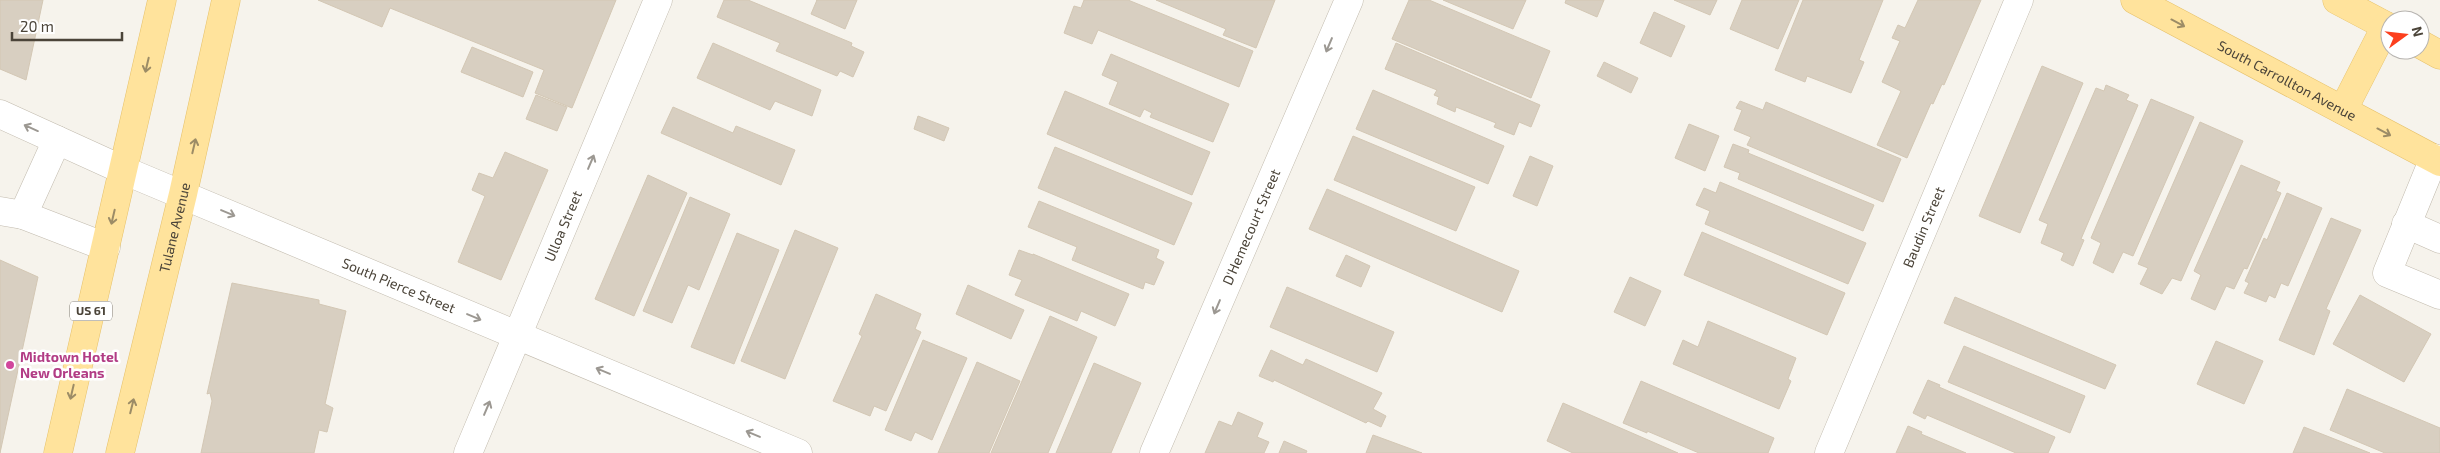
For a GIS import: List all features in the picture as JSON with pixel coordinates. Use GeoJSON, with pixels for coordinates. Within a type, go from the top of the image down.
{"type":"FeatureCollection","features":[{"type":"Feature","properties":{"kind":"main road","name":"US 61"},"geometry":{"type":"LineString","coordinates":[[58,453],[162,0]]}},
{"type":"Feature","properties":{"kind":"main road","name":"Tulane Avenue"},"geometry":{"type":"LineString","coordinates":[[120,453],[183,194],[226,0]]}},
{"type":"Feature","properties":{"kind":"main road","name":"South Carrollton Avenue"},"geometry":{"type":"LineString","coordinates":[[2135,0],[2437,160]]}},
{"type":"Feature","properties":{"kind":"main road"},"geometry":{"type":"LineString","coordinates":[[2337,0],[2380,23]]}},
{"type":"Feature","properties":{"kind":"main road"},"geometry":{"type":"LineString","coordinates":[[2343,110],[2380,42]]}},
{"type":"Feature","properties":{"kind":"street","name":"Ulloa Street"},"geometry":{"type":"LineString","coordinates":[[468,453],[658,0]]}},
{"type":"Feature","properties":{"kind":"street","name":"D'Hemecourt Street"},"geometry":{"type":"LineString","coordinates":[[1154,453],[1348,0]]}},
{"type":"Feature","properties":{"kind":"street","name":"Baudin Street"},"geometry":{"type":"LineString","coordinates":[[1829,453],[2019,0]]}},
{"type":"Feature","properties":{"kind":"street","name":"South Pierce Street"},"geometry":{"type":"LineString","coordinates":[[0,114],[124,170],[798,453]]}},
{"type":"Feature","properties":{"kind":"street"},"geometry":{"type":"LineString","coordinates":[[57,140],[11,213],[106,246]]}},
{"type":"Feature","properties":{"kind":"street"},"geometry":{"type":"LineString","coordinates":[[2437,160],[2406,224],[2387,273],[2440,295]]}},
{"type":"Feature","properties":{"kind":"street"},"geometry":{"type":"LineString","coordinates":[[2406,224],[2440,239]]}},
{"type":"Feature","properties":{"kind":"building"},"geometry":{"type":"Polygon","coordinates":[[[0,0],[43,0],[26,80],[0,69],[0,0]]]}},
{"type":"Feature","properties":{"kind":"building"},"geometry":{"type":"Polygon","coordinates":[[[318,0],[616,0],[572,108],[535,93],[544,70],[390,8],[382,27],[318,0]]]}},
{"type":"Feature","properties":{"kind":"building"},"geometry":{"type":"Polygon","coordinates":[[[724,0],[748,0],[852,43],[851,46],[864,52],[853,77],[840,71],[837,76],[776,51],[780,43],[717,17],[724,0]]]}},
{"type":"Feature","properties":{"kind":"building"},"geometry":{"type":"Polygon","coordinates":[[[817,0],[857,0],[845,29],[811,14],[817,0]]]}},
{"type":"Feature","properties":{"kind":"building"},"geometry":{"type":"Polygon","coordinates":[[[1084,0],[1128,0],[1253,51],[1239,87],[1098,30],[1092,44],[1064,33],[1074,6],[1081,8],[1084,0]]]}},
{"type":"Feature","properties":{"kind":"building"},"geometry":{"type":"Polygon","coordinates":[[[1156,0],[1275,0],[1256,48],[1223,35],[1226,29],[1156,0]]]}},
{"type":"Feature","properties":{"kind":"building"},"geometry":{"type":"Polygon","coordinates":[[[1409,0],[1429,0],[1550,51],[1531,98],[1392,39],[1409,0]]]}},
{"type":"Feature","properties":{"kind":"building"},"geometry":{"type":"Polygon","coordinates":[[[1443,0],[1526,0],[1513,29],[1443,0]]]}},
{"type":"Feature","properties":{"kind":"building"},"geometry":{"type":"Polygon","coordinates":[[[1566,0],[1604,0],[1597,17],[1565,3],[1566,0]]]}},
{"type":"Feature","properties":{"kind":"building"},"geometry":{"type":"Polygon","coordinates":[[[1674,0],[1717,0],[1710,15],[1674,0]]]}},
{"type":"Feature","properties":{"kind":"building"},"geometry":{"type":"Polygon","coordinates":[[[1742,0],[1799,0],[1778,49],[1730,29],[1742,0]]]}},
{"type":"Feature","properties":{"kind":"building"},"geometry":{"type":"Polygon","coordinates":[[[1803,0],[1883,0],[1859,60],[1864,62],[1851,93],[1807,76],[1805,82],[1775,70],[1803,0]]]}},
{"type":"Feature","properties":{"kind":"building"},"geometry":{"type":"Polygon","coordinates":[[[1918,0],[1981,0],[1944,85],[1942,84],[1933,104],[1931,103],[1907,158],[1877,145],[1901,91],[1882,82],[1900,41],[1892,38],[1898,25],[1905,28],[1918,0]]]}},
{"type":"Feature","properties":{"kind":"building"},"geometry":{"type":"Polygon","coordinates":[[[1654,12],[1685,26],[1671,57],[1640,43],[1654,12]]]}},
{"type":"Feature","properties":{"kind":"building"},"geometry":{"type":"Polygon","coordinates":[[[713,43],[821,90],[812,116],[775,101],[770,110],[697,78],[713,43]]]}},
{"type":"Feature","properties":{"kind":"building"},"geometry":{"type":"Polygon","coordinates":[[[1396,43],[1540,105],[1531,127],[1519,122],[1514,135],[1494,127],[1496,123],[1456,107],[1455,112],[1437,104],[1439,97],[1434,95],[1437,90],[1385,69],[1396,43]]]}},
{"type":"Feature","properties":{"kind":"building"},"geometry":{"type":"Polygon","coordinates":[[[472,47],[533,72],[523,97],[461,72],[472,47]]]}},
{"type":"Feature","properties":{"kind":"building"},"geometry":{"type":"Polygon","coordinates":[[[1111,54],[1229,104],[1213,142],[1150,117],[1152,113],[1144,109],[1140,117],[1109,104],[1118,82],[1102,75],[1111,54]]]}},
{"type":"Feature","properties":{"kind":"building"},"geometry":{"type":"Polygon","coordinates":[[[1604,62],[1638,78],[1631,93],[1597,76],[1604,62]]]}},
{"type":"Feature","properties":{"kind":"building"},"geometry":{"type":"Polygon","coordinates":[[[2042,66],[2083,83],[2020,233],[1979,216],[2042,66]]]}},
{"type":"Feature","properties":{"kind":"building"},"geometry":{"type":"Polygon","coordinates":[[[2106,85],[2129,95],[2126,100],[2138,105],[2081,239],[2084,240],[2073,266],[2061,260],[2064,253],[2041,243],[2048,224],[2039,220],[2096,88],[2104,91],[2106,85]]]}},
{"type":"Feature","properties":{"kind":"building"},"geometry":{"type":"Polygon","coordinates":[[[1373,90],[1504,146],[1488,184],[1356,129],[1373,90]]]}},
{"type":"Feature","properties":{"kind":"building"},"geometry":{"type":"Polygon","coordinates":[[[1065,91],[1210,152],[1192,195],[1047,134],[1065,91]]]}},
{"type":"Feature","properties":{"kind":"building"},"geometry":{"type":"Polygon","coordinates":[[[536,95],[567,107],[557,131],[526,119],[536,95]]]}},
{"type":"Feature","properties":{"kind":"building"},"geometry":{"type":"Polygon","coordinates":[[[2151,99],[2194,117],[2133,256],[2123,252],[2113,273],[2093,263],[2101,243],[2091,238],[2151,99]]]}},
{"type":"Feature","properties":{"kind":"building"},"geometry":{"type":"Polygon","coordinates":[[[1740,101],[1763,110],[1766,102],[1901,159],[1883,202],[1747,145],[1751,137],[1734,130],[1742,110],[1736,108],[1740,101]]]}},
{"type":"Feature","properties":{"kind":"building"},"geometry":{"type":"Polygon","coordinates":[[[673,107],[733,133],[736,126],[795,150],[781,185],[661,133],[673,107]]]}},
{"type":"Feature","properties":{"kind":"building"},"geometry":{"type":"Polygon","coordinates":[[[918,116],[949,128],[944,141],[914,129],[918,116]]]}},
{"type":"Feature","properties":{"kind":"building"},"geometry":{"type":"Polygon","coordinates":[[[2200,122],[2243,141],[2181,281],[2172,278],[2162,294],[2140,284],[2148,268],[2138,264],[2200,122]]]}},
{"type":"Feature","properties":{"kind":"building"},"geometry":{"type":"Polygon","coordinates":[[[1689,124],[1719,136],[1705,171],[1675,158],[1689,124]]]}},
{"type":"Feature","properties":{"kind":"building"},"geometry":{"type":"Polygon","coordinates":[[[1353,136],[1475,187],[1456,231],[1334,180],[1353,136]]]}},
{"type":"Feature","properties":{"kind":"building"},"geometry":{"type":"Polygon","coordinates":[[[1733,144],[1749,150],[1748,153],[1874,205],[1863,231],[1738,179],[1740,173],[1724,167],[1733,144]]]}},
{"type":"Feature","properties":{"kind":"building"},"geometry":{"type":"Polygon","coordinates":[[[1055,147],[1192,203],[1174,245],[1038,188],[1055,147]]]}},
{"type":"Feature","properties":{"kind":"building"},"geometry":{"type":"Polygon","coordinates":[[[505,152],[548,170],[501,280],[458,262],[485,196],[472,190],[479,173],[493,178],[505,152]]]}},
{"type":"Feature","properties":{"kind":"building"},"geometry":{"type":"Polygon","coordinates":[[[1530,156],[1553,166],[1537,206],[1513,196],[1530,156]]]}},
{"type":"Feature","properties":{"kind":"building"},"geometry":{"type":"Polygon","coordinates":[[[2241,165],[2280,182],[2276,191],[2281,193],[2247,269],[2244,268],[2234,289],[2226,286],[2215,310],[2191,299],[2201,275],[2194,271],[2241,165]]]}},
{"type":"Feature","properties":{"kind":"building"},"geometry":{"type":"Polygon","coordinates":[[[648,175],[687,193],[634,316],[595,299],[648,175]]]}},
{"type":"Feature","properties":{"kind":"building"},"geometry":{"type":"Polygon","coordinates":[[[1720,182],[1866,243],[1848,284],[1705,224],[1710,211],[1696,205],[1704,188],[1716,193],[1720,182]]]}},
{"type":"Feature","properties":{"kind":"building"},"geometry":{"type":"Polygon","coordinates":[[[1327,189],[1519,271],[1502,312],[1309,229],[1327,189]]]}},
{"type":"Feature","properties":{"kind":"building"},"geometry":{"type":"Polygon","coordinates":[[[2287,193],[2322,208],[2288,286],[2281,283],[2275,298],[2269,295],[2266,302],[2244,293],[2249,283],[2245,281],[2264,238],[2267,240],[2287,193]]]}},
{"type":"Feature","properties":{"kind":"building"},"geometry":{"type":"Polygon","coordinates":[[[690,197],[730,214],[699,290],[688,285],[672,323],[643,311],[690,197]]]}},
{"type":"Feature","properties":{"kind":"building"},"geometry":{"type":"Polygon","coordinates":[[[1039,201],[1159,250],[1156,258],[1164,262],[1154,285],[1145,282],[1143,289],[1072,260],[1077,247],[1028,227],[1039,201]]]}},
{"type":"Feature","properties":{"kind":"building"},"geometry":{"type":"Polygon","coordinates":[[[2331,218],[2361,230],[2326,309],[2330,311],[2314,355],[2279,340],[2331,218]]]}},
{"type":"Feature","properties":{"kind":"building"},"geometry":{"type":"Polygon","coordinates":[[[795,230],[838,248],[785,379],[741,361],[795,230]]]}},
{"type":"Feature","properties":{"kind":"building"},"geometry":{"type":"Polygon","coordinates":[[[1702,232],[1845,293],[1827,335],[1684,275],[1702,232]]]}},
{"type":"Feature","properties":{"kind":"building"},"geometry":{"type":"Polygon","coordinates":[[[737,233],[779,250],[734,364],[691,347],[737,233]]]}},
{"type":"Feature","properties":{"kind":"building"},"geometry":{"type":"Polygon","coordinates":[[[1019,250],[1129,294],[1115,326],[1081,311],[1077,321],[1015,295],[1022,280],[1009,275],[1019,250]]]}},
{"type":"Feature","properties":{"kind":"building"},"geometry":{"type":"Polygon","coordinates":[[[1346,255],[1370,266],[1361,287],[1336,276],[1346,255]]]}},
{"type":"Feature","properties":{"kind":"building","name":"Midtown Hotel New Orleans"},"geometry":{"type":"Polygon","coordinates":[[[0,260],[38,277],[0,453],[0,260]]]}},
{"type":"Feature","properties":{"kind":"building"},"geometry":{"type":"Polygon","coordinates":[[[1630,277],[1661,291],[1645,326],[1614,312],[1630,277]]]}},
{"type":"Feature","properties":{"kind":"building"},"geometry":{"type":"Polygon","coordinates":[[[232,283],[319,300],[319,304],[346,311],[325,404],[333,408],[327,432],[319,430],[314,453],[201,453],[212,401],[210,393],[207,394],[232,283]]]}},
{"type":"Feature","properties":{"kind":"building"},"geometry":{"type":"Polygon","coordinates":[[[968,285],[1024,310],[1011,339],[956,314],[968,285]]]}},
{"type":"Feature","properties":{"kind":"building"},"geometry":{"type":"Polygon","coordinates":[[[1287,287],[1394,332],[1377,372],[1270,327],[1287,287]]]}},
{"type":"Feature","properties":{"kind":"building"},"geometry":{"type":"Polygon","coordinates":[[[876,294],[921,314],[915,329],[921,332],[886,411],[874,406],[870,416],[833,401],[862,336],[859,334],[876,294]]]}},
{"type":"Feature","properties":{"kind":"building"},"geometry":{"type":"Polygon","coordinates":[[[2360,295],[2431,334],[2404,382],[2333,344],[2360,295]]]}},
{"type":"Feature","properties":{"kind":"building"},"geometry":{"type":"Polygon","coordinates":[[[1955,297],[2116,365],[2105,389],[1944,323],[1955,297]]]}},
{"type":"Feature","properties":{"kind":"building"},"geometry":{"type":"Polygon","coordinates":[[[1050,316],[1097,337],[1048,453],[991,453],[1050,316]]]}},
{"type":"Feature","properties":{"kind":"building"},"geometry":{"type":"Polygon","coordinates":[[[1708,321],[1796,358],[1788,379],[1791,381],[1779,409],[1673,364],[1683,340],[1698,347],[1708,321]]]}},
{"type":"Feature","properties":{"kind":"building"},"geometry":{"type":"Polygon","coordinates":[[[923,340],[967,358],[932,440],[915,432],[911,441],[885,430],[923,340]]]}},
{"type":"Feature","properties":{"kind":"building"},"geometry":{"type":"Polygon","coordinates":[[[2216,341],[2263,361],[2244,404],[2197,384],[2216,341]]]}},
{"type":"Feature","properties":{"kind":"building"},"geometry":{"type":"Polygon","coordinates":[[[1964,346],[2085,396],[2070,433],[1948,382],[1964,346]]]}},
{"type":"Feature","properties":{"kind":"building"},"geometry":{"type":"Polygon","coordinates":[[[1271,350],[1303,365],[1306,359],[1382,393],[1373,409],[1386,416],[1381,427],[1368,421],[1366,423],[1274,380],[1273,382],[1259,376],[1271,350]]]}},
{"type":"Feature","properties":{"kind":"building"},"geometry":{"type":"Polygon","coordinates":[[[977,362],[1020,381],[989,453],[938,453],[977,362]]]}},
{"type":"Feature","properties":{"kind":"building"},"geometry":{"type":"Polygon","coordinates":[[[1094,363],[1141,383],[1111,453],[1056,453],[1094,363]]]}},
{"type":"Feature","properties":{"kind":"building"},"geometry":{"type":"Polygon","coordinates":[[[1928,380],[1940,385],[1939,387],[2055,437],[2048,453],[2016,453],[1927,415],[1925,419],[1913,413],[1928,380]]]}},
{"type":"Feature","properties":{"kind":"building"},"geometry":{"type":"Polygon","coordinates":[[[1641,381],[1774,438],[1768,453],[1699,453],[1623,423],[1641,381]]]}},
{"type":"Feature","properties":{"kind":"building"},"geometry":{"type":"Polygon","coordinates":[[[2347,389],[2440,428],[2440,453],[2385,453],[2330,430],[2347,389]]]}},
{"type":"Feature","properties":{"kind":"building"},"geometry":{"type":"Polygon","coordinates":[[[1563,403],[1678,453],[1573,453],[1547,441],[1563,403]]]}},
{"type":"Feature","properties":{"kind":"building"},"geometry":{"type":"Polygon","coordinates":[[[1238,412],[1263,423],[1257,437],[1269,442],[1264,453],[1205,453],[1219,421],[1232,426],[1238,412]]]}},
{"type":"Feature","properties":{"kind":"building"},"geometry":{"type":"Polygon","coordinates":[[[1908,426],[1922,432],[1921,434],[1966,453],[1896,453],[1908,426]]]}},
{"type":"Feature","properties":{"kind":"building"},"geometry":{"type":"Polygon","coordinates":[[[2304,427],[2370,453],[2293,453],[2304,427]]]}},
{"type":"Feature","properties":{"kind":"building"},"geometry":{"type":"Polygon","coordinates":[[[1373,435],[1422,453],[1366,453],[1373,435]]]}},
{"type":"Feature","properties":{"kind":"building"},"geometry":{"type":"Polygon","coordinates":[[[1284,441],[1307,451],[1306,453],[1279,453],[1284,441]]]}},
{"type":"Feature","properties":{"kind":"place","name":"Midtown Hotel New Orleans"},"geometry":{"type":"Point","coordinates":[10,365]}}]}
